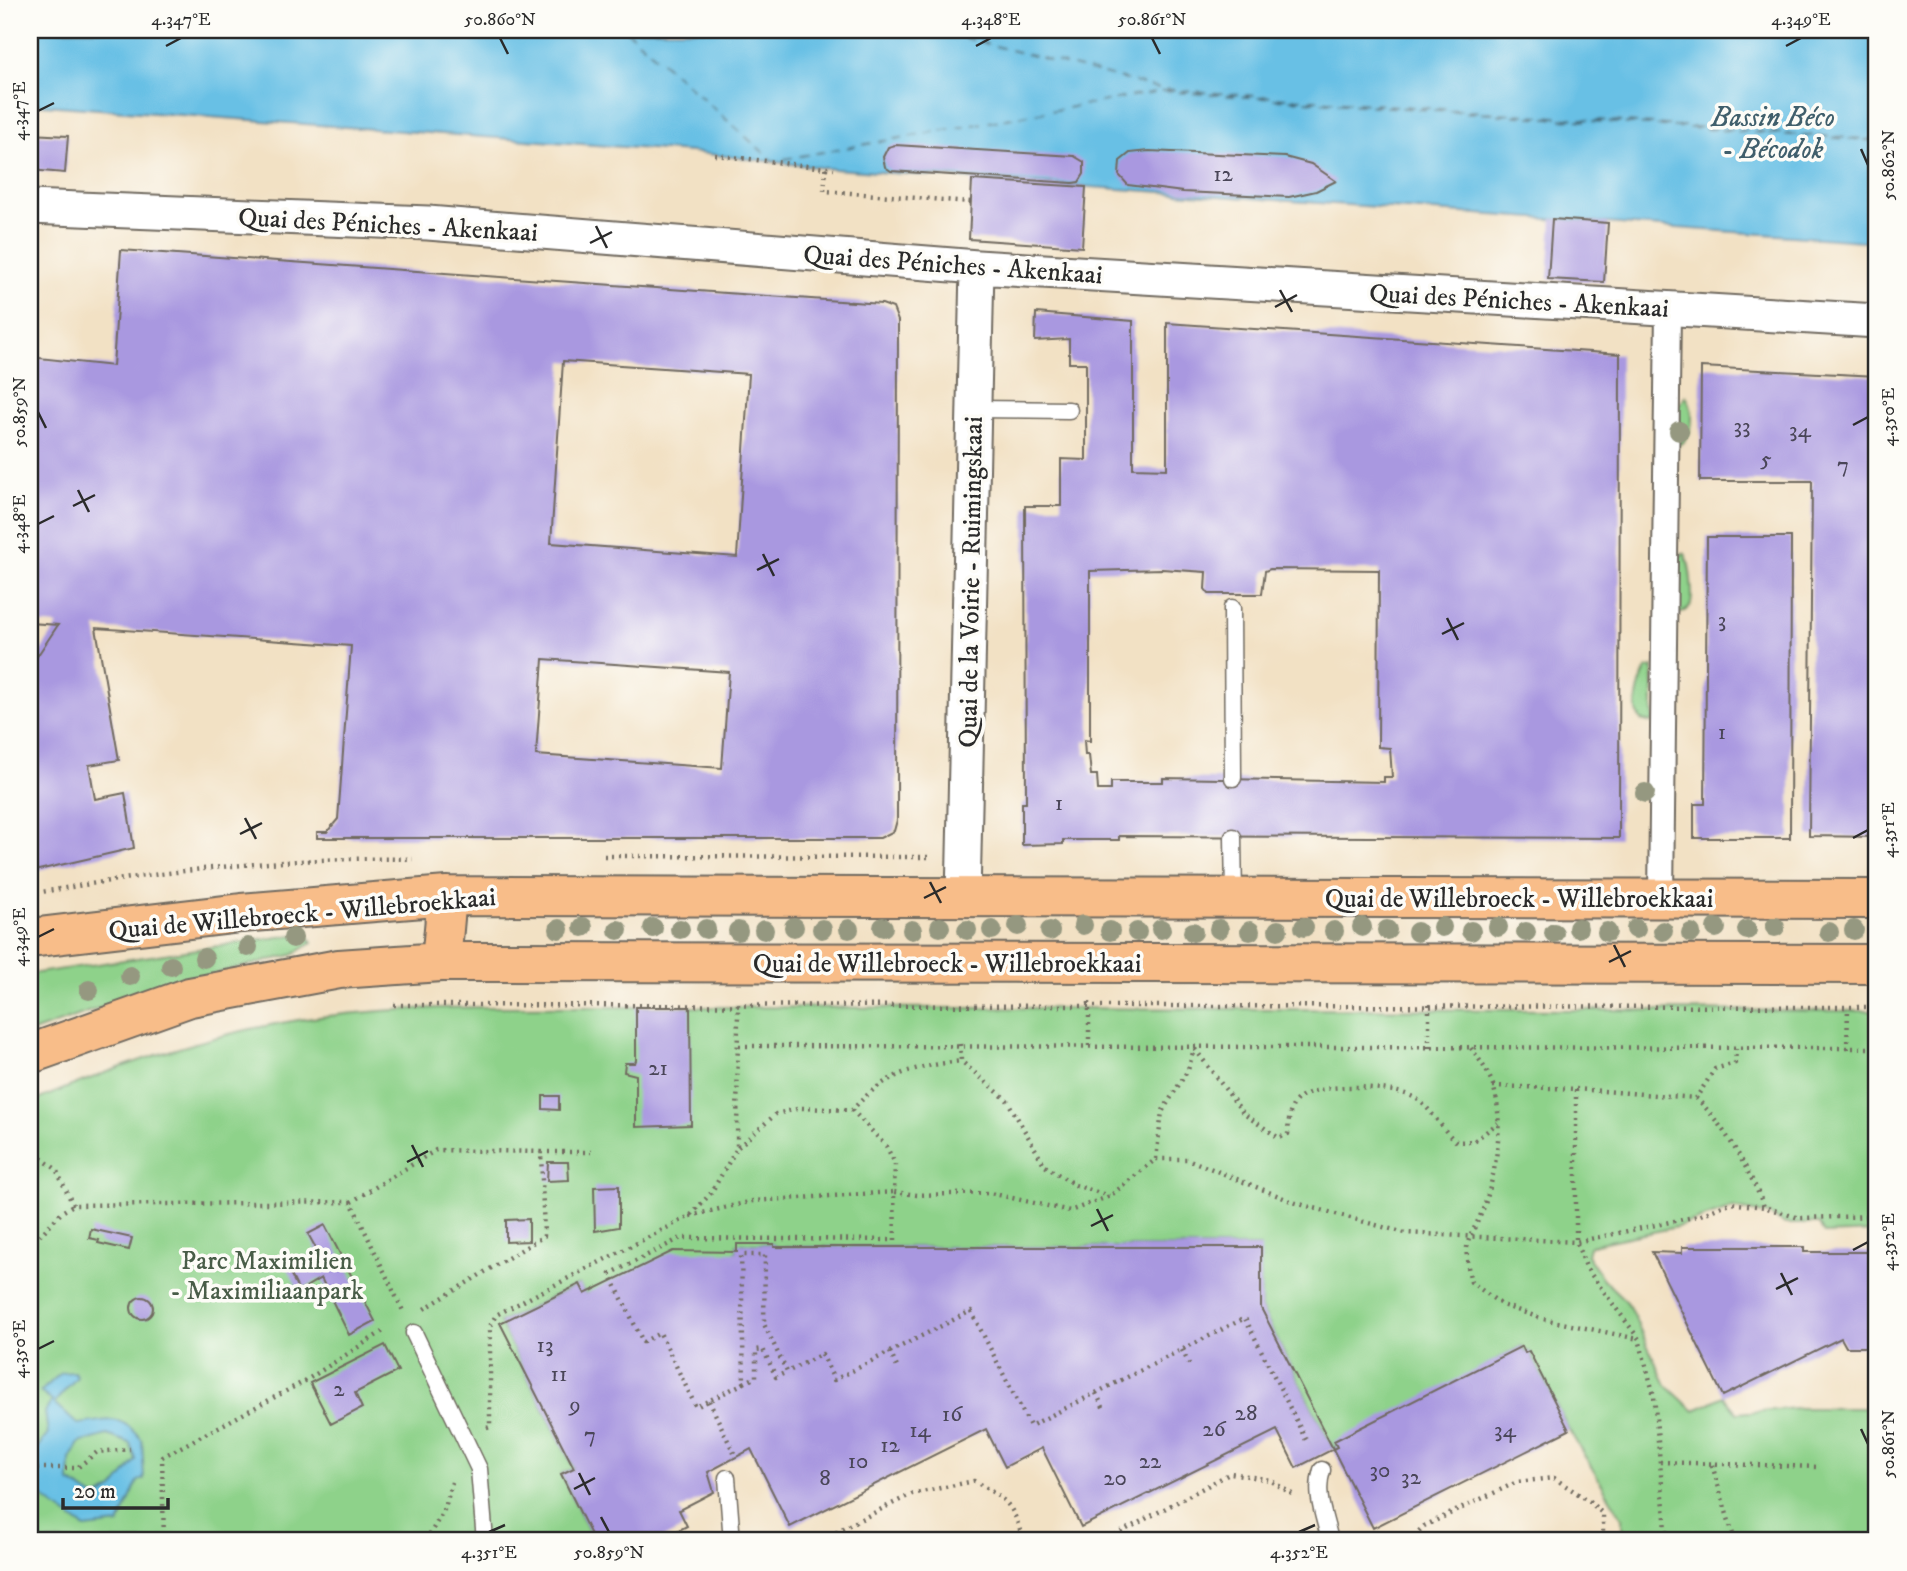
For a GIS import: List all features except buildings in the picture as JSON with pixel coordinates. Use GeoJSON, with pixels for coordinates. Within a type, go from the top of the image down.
{"type":"FeatureCollection","features":[{"type":"Feature","properties":{"kind":"main road","name":"Quai de Willebroeck - Willebroekkaai"},"geometry":{"type":"LineString","coordinates":[[30,938],[241,913],[447,896],[1877,899]]}},
{"type":"Feature","properties":{"kind":"main road"},"geometry":{"type":"LineString","coordinates":[[441,962],[447,896]]}},
{"type":"Feature","properties":{"kind":"main road","name":"Quai de Willebroeck - Willebroekkaai"},"geometry":{"type":"LineString","coordinates":[[30,1054],[190,997],[339,969],[441,962],[1877,964]]}},
{"type":"Feature","properties":{"kind":"street","name":"Quai des Péniches - Akenkaai"},"geometry":{"type":"LineString","coordinates":[[30,207],[428,223],[977,267],[1877,321]]}},
{"type":"Feature","properties":{"kind":"street","name":"Quai de la Voirie - Ruimingskaai"},"geometry":{"type":"LineString","coordinates":[[963,898],[977,267]]}},
{"type":"Feature","properties":{"kind":"street"},"geometry":{"type":"LineString","coordinates":[[1661,897],[1668,309]]}},
{"type":"Feature","properties":{"kind":"lane"},"geometry":{"type":"LineString","coordinates":[[974,409],[1069,410]]}},
{"type":"Feature","properties":{"kind":"lane"},"geometry":{"type":"LineString","coordinates":[[1233,608],[1233,778]]}},
{"type":"Feature","properties":{"kind":"lane"},"geometry":{"type":"LineString","coordinates":[[1233,837],[1234,898]]}},
{"type":"Feature","properties":{"kind":"lane"},"geometry":{"type":"LineString","coordinates":[[410,1326],[479,1469],[485,1541]]}},
{"type":"Feature","properties":{"kind":"lane"},"geometry":{"type":"LineString","coordinates":[[1322,1470],[1318,1481],[1321,1514],[1330,1541]]}},
{"type":"Feature","properties":{"kind":"lane"},"geometry":{"type":"LineString","coordinates":[[727,1478],[732,1541]]}},
{"type":"Feature","properties":{"kind":"path"},"geometry":{"type":"LineString","coordinates":[[715,155],[834,169]]}},
{"type":"Feature","properties":{"kind":"path"},"geometry":{"type":"LineString","coordinates":[[826,168],[824,191],[971,202]]}},
{"type":"Feature","properties":{"kind":"path"},"geometry":{"type":"LineString","coordinates":[[737,1148],[738,996]]}},
{"type":"Feature","properties":{"kind":"path"},"geometry":{"type":"LineString","coordinates":[[1088,996],[1089,1047]]}},
{"type":"Feature","properties":{"kind":"path"},"geometry":{"type":"LineString","coordinates":[[1429,997],[1429,1048]]}},
{"type":"Feature","properties":{"kind":"path"},"geometry":{"type":"LineString","coordinates":[[1847,1049],[1848,998]]}},
{"type":"Feature","properties":{"kind":"path"},"geometry":{"type":"LineString","coordinates":[[385,1003],[438,1006],[1089,1004],[1877,1007]]}},
{"type":"Feature","properties":{"kind":"path"},"geometry":{"type":"LineString","coordinates":[[739,1046],[960,1044],[1195,1048],[1877,1048]]}},
{"type":"Feature","properties":{"kind":"path"},"geometry":{"type":"LineString","coordinates":[[960,1044],[961,1061],[1007,1100],[1045,1166],[1075,1185],[1110,1196]]}},
{"type":"Feature","properties":{"kind":"path"},"geometry":{"type":"LineString","coordinates":[[1195,1048],[1244,1114],[1279,1138],[1288,1134],[1289,1116],[1295,1102],[1305,1093],[1324,1088],[1370,1089],[1410,1095],[1423,1103],[1442,1130],[1457,1142],[1474,1141],[1499,1123]]}},
{"type":"Feature","properties":{"kind":"path"},"geometry":{"type":"LineString","coordinates":[[1156,1159],[1162,1112],[1188,1070],[1195,1048]]}},
{"type":"Feature","properties":{"kind":"path"},"geometry":{"type":"LineString","coordinates":[[1471,1048],[1493,1086],[1499,1123],[1486,1202],[1464,1253],[1471,1282],[1502,1305],[1543,1319],[1639,1339]]}},
{"type":"Feature","properties":{"kind":"path"},"geometry":{"type":"LineString","coordinates":[[1696,1098],[1715,1069],[1735,1063],[1736,1049]]}},
{"type":"Feature","properties":{"kind":"path"},"geometry":{"type":"LineString","coordinates":[[852,1110],[872,1089],[893,1075],[926,1065],[961,1061]]}},
{"type":"Feature","properties":{"kind":"path"},"geometry":{"type":"LineString","coordinates":[[1493,1086],[1696,1098],[1725,1131],[1764,1207]]}},
{"type":"Feature","properties":{"kind":"path"},"geometry":{"type":"LineString","coordinates":[[1576,1089],[1576,1242],[1587,1269],[1639,1339],[1654,1396],[1667,1541]]}},
{"type":"Feature","properties":{"kind":"path"},"geometry":{"type":"LineString","coordinates":[[690,1216],[711,1193],[737,1148],[776,1114],[801,1108],[852,1110],[886,1146],[895,1163],[895,1240],[681,1238],[610,1274],[643,1342],[660,1333],[696,1407],[756,1377],[756,1350],[763,1349],[776,1377],[822,1354],[834,1380],[971,1311],[1030,1426],[1245,1318],[1308,1444]]}},
{"type":"Feature","properties":{"kind":"path"},"geometry":{"type":"LineString","coordinates":[[30,1150],[56,1169],[74,1205]]}},
{"type":"Feature","properties":{"kind":"path"},"geometry":{"type":"LineString","coordinates":[[30,1245],[62,1212],[74,1205],[351,1202],[436,1150],[591,1152]]}},
{"type":"Feature","properties":{"kind":"path"},"geometry":{"type":"LineString","coordinates":[[418,1312],[544,1236],[541,1152]]}},
{"type":"Feature","properties":{"kind":"path"},"geometry":{"type":"LineString","coordinates":[[464,1436],[490,1427],[491,1326],[496,1315],[690,1216],[753,1201],[894,1192],[917,1195],[990,1193],[1070,1211],[1110,1196],[1156,1159],[1187,1159],[1296,1203],[1405,1233],[1576,1242],[1698,1216],[1730,1203],[1764,1207],[1799,1218],[1877,1216]]}},
{"type":"Feature","properties":{"kind":"path"},"geometry":{"type":"LineString","coordinates":[[351,1202],[410,1326]]}},
{"type":"Feature","properties":{"kind":"path"},"geometry":{"type":"LineString","coordinates":[[744,1383],[741,1255],[765,1255],[764,1324],[787,1372]]}},
{"type":"Feature","properties":{"kind":"path"},"geometry":{"type":"LineString","coordinates":[[163,1541],[162,1457],[305,1381],[396,1325]]}},
{"type":"Feature","properties":{"kind":"path"},"geometry":{"type":"LineString","coordinates":[[385,1330],[390,1342]]}},
{"type":"Feature","properties":{"kind":"path"},"geometry":{"type":"LineString","coordinates":[[1182,1350],[1190,1366]]}},
{"type":"Feature","properties":{"kind":"path"},"geometry":{"type":"LineString","coordinates":[[890,1352],[897,1367]]}},
{"type":"Feature","properties":{"kind":"path"},"geometry":{"type":"LineString","coordinates":[[1096,1393],[1104,1409]]}},
{"type":"Feature","properties":{"kind":"path"},"geometry":{"type":"LineString","coordinates":[[709,1401],[736,1457]]}},
{"type":"Feature","properties":{"kind":"path"},"geometry":{"type":"LineString","coordinates":[[32,1468],[77,1468],[97,1452],[130,1449]]}},
{"type":"Feature","properties":{"kind":"path"},"geometry":{"type":"LineString","coordinates":[[1660,1462],[1819,1467]]}},
{"type":"Feature","properties":{"kind":"path"},"geometry":{"type":"LineString","coordinates":[[1712,1465],[1735,1541]]}},
{"type":"Feature","properties":{"kind":"path"},"geometry":{"type":"LineString","coordinates":[[426,1541],[450,1496],[452,1470]]}},
{"type":"Feature","properties":{"kind":"path"},"geometry":{"type":"LineString","coordinates":[[1111,1541],[1112,1537],[1231,1473],[1270,1480],[1321,1514]]}},
{"type":"Feature","properties":{"kind":"path"},"geometry":{"type":"LineString","coordinates":[[1409,1541],[1424,1526],[1517,1482],[1554,1478],[1589,1500],[1603,1514],[1603,1541]]}},
{"type":"Feature","properties":{"kind":"path"},"geometry":{"type":"LineString","coordinates":[[817,1541],[912,1494],[974,1482],[1002,1497],[1015,1511],[1023,1541]]}},
{"type":"Feature","properties":{"kind":"green space"},"geometry":{"type":"Polygon","coordinates":[[[1686,396],[1691,408],[1692,423],[1688,436],[1678,446],[1679,405],[1686,396]]]}},
{"type":"Feature","properties":{"kind":"green space"},"geometry":{"type":"Polygon","coordinates":[[[1684,553],[1690,571],[1691,604],[1686,611],[1673,615],[1680,555],[1684,553]]]}},
{"type":"Feature","properties":{"kind":"green space"},"geometry":{"type":"Polygon","coordinates":[[[1653,667],[1653,723],[1641,720],[1637,702],[1646,669],[1653,667]]]}},
{"type":"Feature","properties":{"kind":"green space"},"geometry":{"type":"Polygon","coordinates":[[[306,933],[312,943],[292,955],[155,988],[30,1033],[30,974],[306,933]]]}},
{"type":"Feature","properties":{"kind":"green space","name":"Parc Maximilien - Maximiliaanpark"},"geometry":{"type":"Polygon","coordinates":[[[504,1007],[1877,1011],[1877,1232],[1824,1234],[1819,1224],[1785,1224],[1769,1215],[1732,1208],[1677,1227],[1595,1244],[1589,1247],[1587,1255],[1603,1279],[1627,1302],[1666,1385],[1694,1411],[1723,1396],[1737,1413],[1797,1408],[1874,1408],[1872,1462],[1877,1462],[1877,1541],[1622,1541],[1622,1518],[1569,1430],[1529,1351],[1525,1353],[1522,1346],[1333,1449],[1261,1308],[1260,1247],[774,1247],[773,1244],[737,1244],[737,1252],[585,1294],[579,1284],[500,1323],[574,1468],[561,1474],[594,1541],[30,1541],[30,1103],[172,1050],[282,1023],[411,1009],[504,1007]]]}},
{"type":"Feature","properties":{"kind":"water","name":"Bassin Béco - Bécodok"},"geometry":{"type":"Polygon","coordinates":[[[30,30],[1877,30],[1877,242],[834,169],[691,152],[30,104],[30,30]]]}},
{"type":"Feature","properties":{"kind":"water"},"geometry":{"type":"Polygon","coordinates":[[[74,1372],[77,1377],[54,1403],[77,1424],[119,1421],[142,1440],[144,1479],[138,1481],[119,1524],[85,1528],[35,1492],[33,1481],[38,1473],[30,1457],[48,1434],[45,1412],[52,1401],[40,1392],[61,1373],[74,1372]],[[107,1435],[79,1443],[70,1459],[69,1481],[96,1498],[113,1489],[136,1460],[130,1443],[107,1435]]]}},
{"type":"Feature","properties":{"kind":"ferry route"},"geometry":{"type":"LineString","coordinates":[[626,30],[773,161],[1161,91],[1877,141]]}},
{"type":"Feature","properties":{"kind":"ferry route"},"geometry":{"type":"LineString","coordinates":[[933,30],[1161,89],[1877,140]]}}]}
